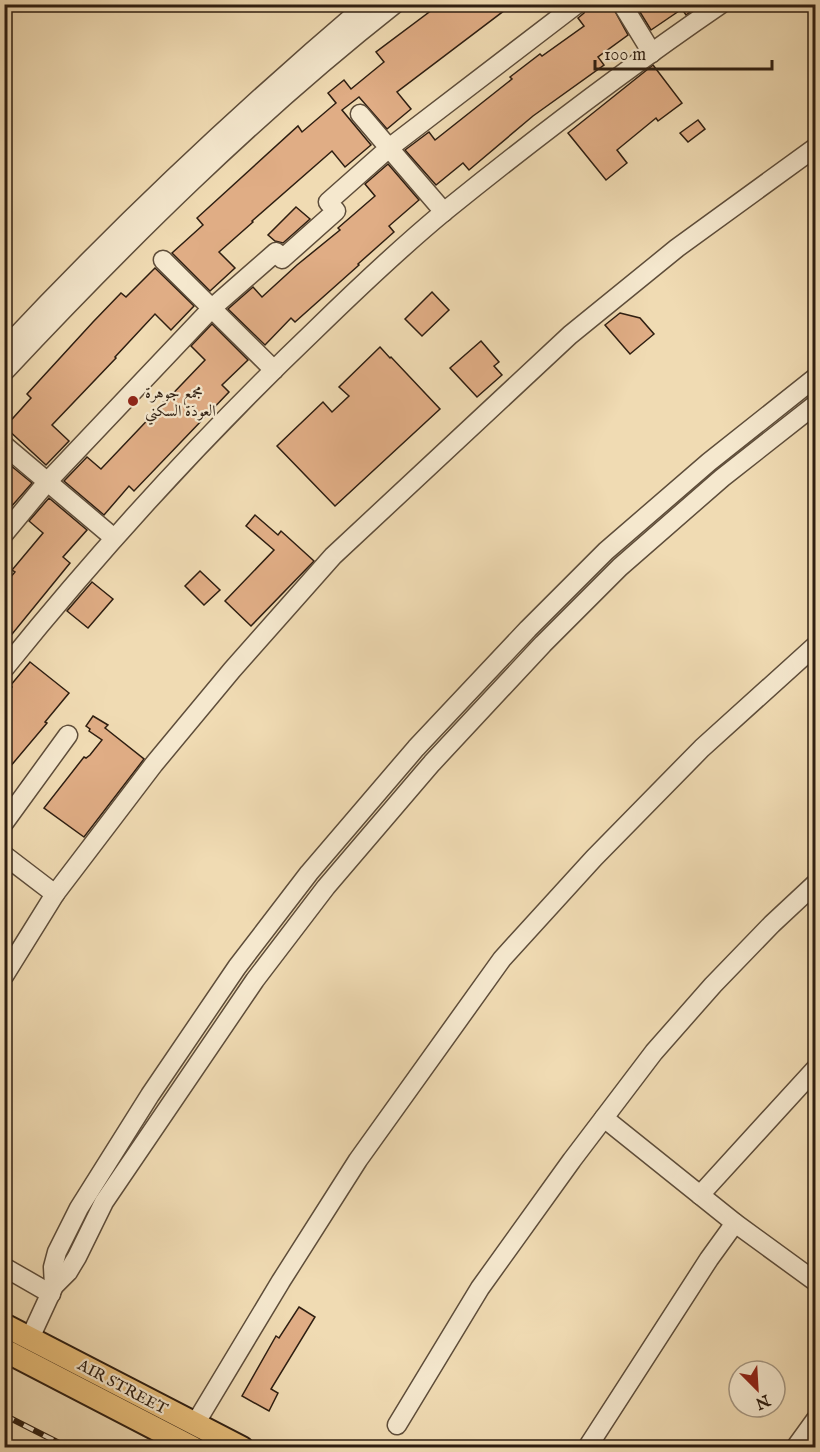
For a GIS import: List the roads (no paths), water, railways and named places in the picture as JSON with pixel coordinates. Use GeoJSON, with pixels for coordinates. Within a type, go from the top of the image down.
{"type":"FeatureCollection","features":[{"type":"Feature","properties":{"kind":"main road","name":"AIR STREET"},"geometry":{"type":"LineString","coordinates":[[4,1325],[242,1448]]}},
{"type":"Feature","properties":{"kind":"main road","name":"AIR STREET"},"geometry":{"type":"LineString","coordinates":[[4,1350],[193,1448]]}},
{"type":"Feature","properties":{"kind":"street"},"geometry":{"type":"LineString","coordinates":[[4,349],[75,274],[156,194],[301,61],[367,4]]}},
{"type":"Feature","properties":{"kind":"street"},"geometry":{"type":"LineString","coordinates":[[4,372],[106,266],[253,124],[395,4]]}},
{"type":"Feature","properties":{"kind":"street"},"geometry":{"type":"LineString","coordinates":[[4,534],[48,481],[212,308],[276,252],[282,259],[336,211],[328,202],[389,148],[577,4]]}},
{"type":"Feature","properties":{"kind":"street"},"geometry":{"type":"LineString","coordinates":[[622,4],[652,53]]}},
{"type":"Feature","properties":{"kind":"street"},"geometry":{"type":"LineString","coordinates":[[4,669],[114,538],[205,438],[351,295],[444,212],[602,89],[721,4]]}},
{"type":"Feature","properties":{"kind":"street"},"geometry":{"type":"LineString","coordinates":[[360,114],[444,212]]}},
{"type":"Feature","properties":{"kind":"street"},"geometry":{"type":"LineString","coordinates":[[4,976],[55,894],[154,764],[232,670],[333,556],[570,335],[677,248],[816,147]]}},
{"type":"Feature","properties":{"kind":"street"},"geometry":{"type":"LineString","coordinates":[[163,260],[274,370]]}},
{"type":"Feature","properties":{"kind":"street"},"geometry":{"type":"LineString","coordinates":[[52,1290],[53,1267],[57,1252],[79,1208],[163,1076],[237,967],[309,873],[416,748],[528,629],[606,551],[709,462],[816,377]]}},
{"type":"Feature","properties":{"kind":"street"},"geometry":{"type":"LineString","coordinates":[[30,1338],[52,1290],[68,1272],[77,1257],[104,1202],[255,980],[326,887],[424,771],[543,644],[620,567],[722,478],[816,404]]}},
{"type":"Feature","properties":{"kind":"street"},"geometry":{"type":"LineString","coordinates":[[4,445],[114,538]]}},
{"type":"Feature","properties":{"kind":"street"},"geometry":{"type":"LineString","coordinates":[[195,1424],[280,1281],[358,1160],[502,959],[594,858],[694,756],[816,645]]}},
{"type":"Feature","properties":{"kind":"street"},"geometry":{"type":"LineString","coordinates":[[4,823],[68,735]]}},
{"type":"Feature","properties":{"kind":"street"},"geometry":{"type":"LineString","coordinates":[[4,855],[55,894]]}},
{"type":"Feature","properties":{"kind":"street"},"geometry":{"type":"LineString","coordinates":[[397,1425],[480,1288],[654,1052],[713,985],[772,924],[816,883]]}},
{"type":"Feature","properties":{"kind":"street"},"geometry":{"type":"LineString","coordinates":[[700,1195],[816,1068]]}},
{"type":"Feature","properties":{"kind":"street"},"geometry":{"type":"LineString","coordinates":[[604,1118],[735,1223],[816,1282]]}},
{"type":"Feature","properties":{"kind":"street"},"geometry":{"type":"LineString","coordinates":[[587,1448],[709,1259],[735,1223]]}},
{"type":"Feature","properties":{"kind":"street"},"geometry":{"type":"LineString","coordinates":[[4,1267],[52,1290]]}},
{"type":"Feature","properties":{"kind":"street"},"geometry":{"type":"LineString","coordinates":[[795,1448],[816,1419]]}},
{"type":"Feature","properties":{"kind":"railway"},"geometry":{"type":"LineString","coordinates":[[4,1415],[69,1448]]}},
{"type":"Feature","properties":{"kind":"place","name":"مجمع جوهرة العودة السكني"},"geometry":{"type":"Point","coordinates":[133,401]}}]}
